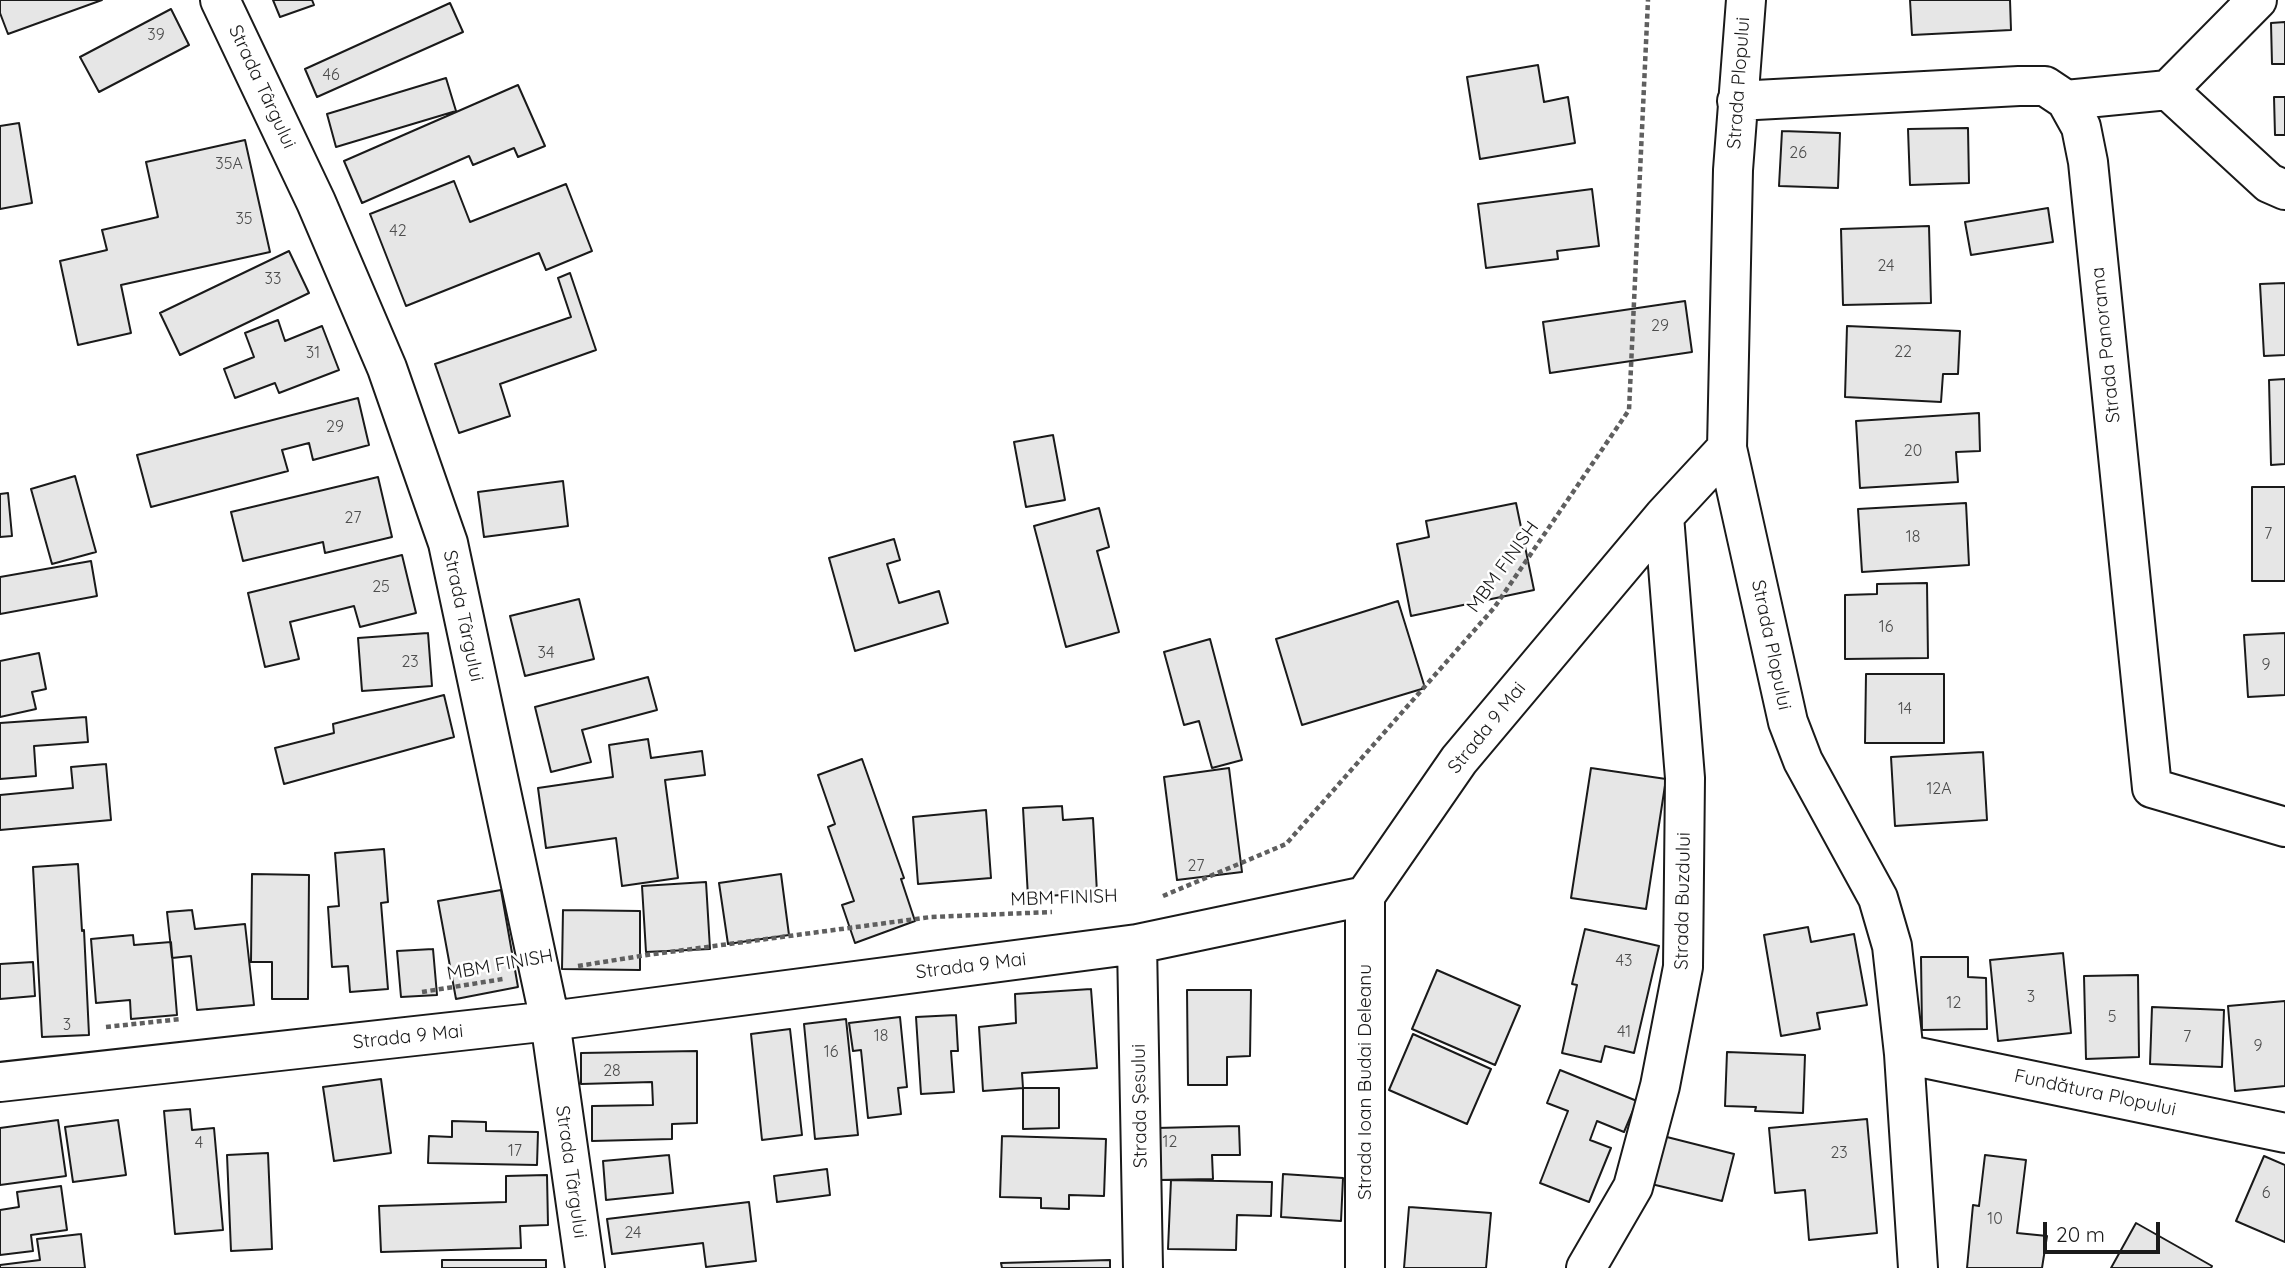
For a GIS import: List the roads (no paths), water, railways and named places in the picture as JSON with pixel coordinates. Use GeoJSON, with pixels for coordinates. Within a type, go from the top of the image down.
{"type":"FeatureCollection","features":[{"type":"Feature","properties":{"kind":"street","name":"Strada Târgului"},"geometry":{"type":"LineString","coordinates":[[220,0],[316,202],[387,368],[448,543],[550,1021],[585,1268]]}},
{"type":"Feature","properties":{"kind":"street","name":"Strada Plopului"},"geometry":{"type":"LineString","coordinates":[[1746,0],[1733,170],[1727,448],[1788,722],[1803,761],[1878,898],[1892,946],[1904,1054],[1918,1268]]}},
{"type":"Feature","properties":{"kind":"street"},"geometry":{"type":"LineString","coordinates":[[1737,101],[2019,86],[2045,86],[2066,100],[2168,90],[2257,0]]}},
{"type":"Feature","properties":{"kind":"street"},"geometry":{"type":"LineString","coordinates":[[2168,90],[2269,183],[2285,190]]}},
{"type":"Feature","properties":{"kind":"street","name":"Strada Panorama"},"geometry":{"type":"LineString","coordinates":[[2066,100],[2081,127],[2088,162],[2152,788],[2285,827]]}},
{"type":"Feature","properties":{"kind":"street","name":"Strada 9 Mai"},"geometry":{"type":"LineString","coordinates":[[0,1082],[550,1021],[1137,944],[1366,896],[1459,760],[1664,516],[1727,448]]}},
{"type":"Feature","properties":{"kind":"street","name":"Strada Buzdului"},"geometry":{"type":"LineString","coordinates":[[1586,1268],[1633,1187],[1660,1086],[1683,967],[1685,778],[1664,516]]}},
{"type":"Feature","properties":{"kind":"street","name":"Strada Ioan Budai Deleanu"},"geometry":{"type":"LineString","coordinates":[[1365,1268],[1366,896]]}},
{"type":"Feature","properties":{"kind":"street","name":"Strada Șesului"},"geometry":{"type":"LineString","coordinates":[[1137,944],[1143,1268]]}},
{"type":"Feature","properties":{"kind":"street","name":"Fundătura Plopului"},"geometry":{"type":"LineString","coordinates":[[1904,1054],[2285,1133]]}}]}
